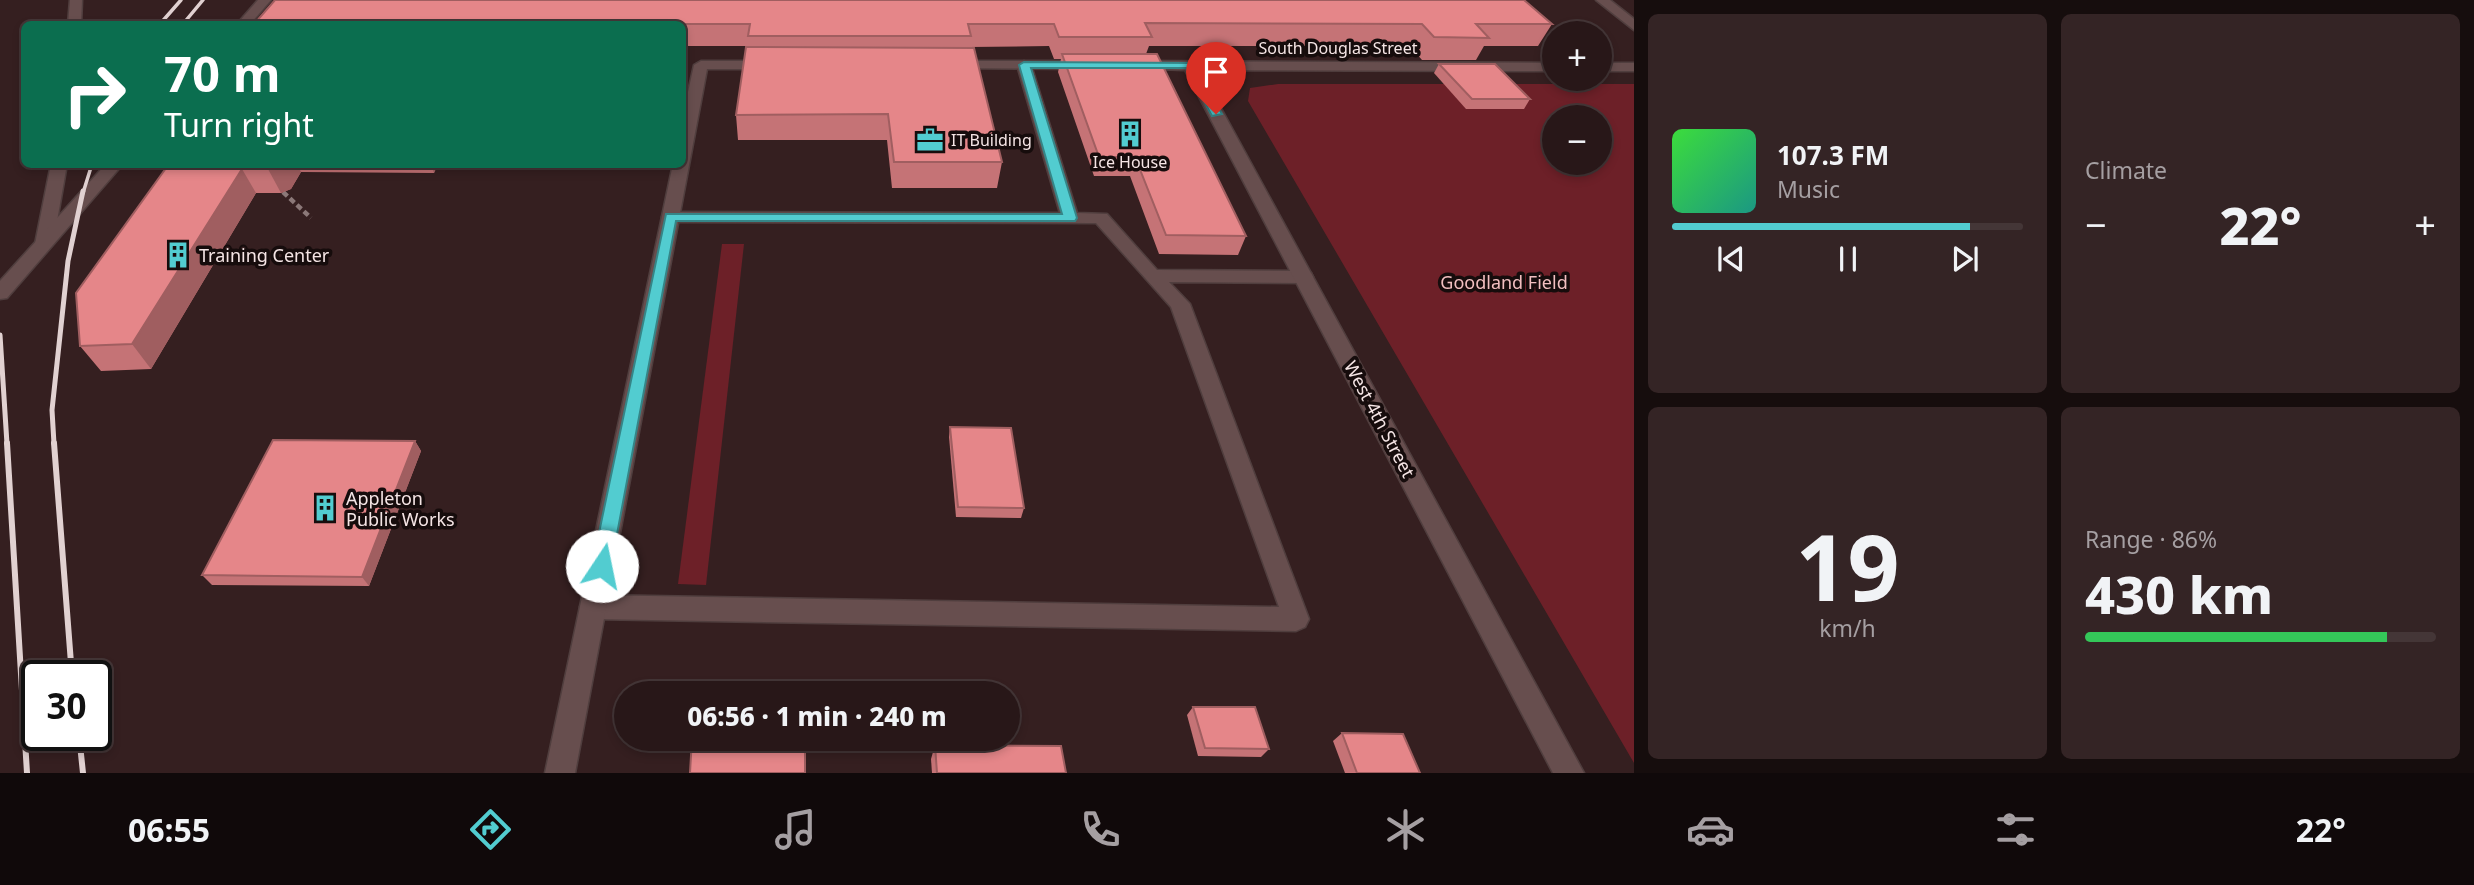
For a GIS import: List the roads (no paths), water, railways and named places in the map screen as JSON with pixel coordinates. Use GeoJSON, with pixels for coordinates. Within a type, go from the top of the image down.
{"type":"FeatureCollection","features":[{"type":"Feature","properties":{"kind":"street"},"geometry":{"type":"LineString","coordinates":[[75,21],[76,0]]}},
{"type":"Feature","properties":{"kind":"street"},"geometry":{"type":"LineString","coordinates":[[246,21],[265,0]]}},
{"type":"Feature","properties":{"kind":"street"},"geometry":{"type":"LineString","coordinates":[[1602,0],[1634,26]]}},
{"type":"Feature","properties":{"kind":"street"},"geometry":{"type":"LineString","coordinates":[[686,141],[701,65],[782,65]]}},
{"type":"Feature","properties":{"kind":"street","name":"South Douglas Street"},"geometry":{"type":"LineString","coordinates":[[935,65],[1542,67]]}},
{"type":"Feature","properties":{"kind":"street"},"geometry":{"type":"LineString","coordinates":[[1024,65],[1070,218]]}},
{"type":"Feature","properties":{"kind":"street","name":"West 4th Street"},"geometry":{"type":"LineString","coordinates":[[1190,65],[1569,773]]}},
{"type":"Feature","properties":{"kind":"street"},"geometry":{"type":"LineString","coordinates":[[1612,67],[1634,67]]}},
{"type":"Feature","properties":{"kind":"street"},"geometry":{"type":"LineString","coordinates":[[44,244],[58,168]]}},
{"type":"Feature","properties":{"kind":"street"},"geometry":{"type":"LineString","coordinates":[[0,293],[112,168]]}},
{"type":"Feature","properties":{"kind":"street"},"geometry":{"type":"LineString","coordinates":[[560,773],[681,168]]}},
{"type":"Feature","properties":{"kind":"street"},"geometry":{"type":"LineString","coordinates":[[593,607],[1296,619],[1180,304],[1101,218],[671,217]]}},
{"type":"Feature","properties":{"kind":"street"},"geometry":{"type":"LineString","coordinates":[[1152,276],[1304,277]]}},
{"type":"Feature","properties":{"kind":"railway"},"geometry":{"type":"LineString","coordinates":[[163,21],[181,0]]}},
{"type":"Feature","properties":{"kind":"railway"},"geometry":{"type":"LineString","coordinates":[[186,21],[203,0]]}},
{"type":"Feature","properties":{"kind":"railway"},"geometry":{"type":"LineString","coordinates":[[83,193],[91,168]]}},
{"type":"Feature","properties":{"kind":"railway"},"geometry":{"type":"LineString","coordinates":[[54,444],[52,410],[68,261],[83,191]]}},
{"type":"Feature","properties":{"kind":"railway"},"geometry":{"type":"LineString","coordinates":[[0,335],[7,444]]}},
{"type":"Feature","properties":{"kind":"railway"},"geometry":{"type":"LineString","coordinates":[[7,443],[27,773]]}},
{"type":"Feature","properties":{"kind":"railway"},"geometry":{"type":"LineString","coordinates":[[54,443],[71,660]]}},
{"type":"Feature","properties":{"kind":"railway"},"geometry":{"type":"LineString","coordinates":[[81,751],[83,773]]}},
{"type":"Feature","properties":{"kind":"place","name":"Ice House"},"geometry":{"type":"Point","coordinates":[1130,134]}},
{"type":"Feature","properties":{"kind":"place","name":"IT Building"},"geometry":{"type":"Point","coordinates":[930,140]}},
{"type":"Feature","properties":{"kind":"place","name":"Training Center"},"geometry":{"type":"Point","coordinates":[178,255]}},
{"type":"Feature","properties":{"kind":"place","name":"Appleton Public Works"},"geometry":{"type":"Point","coordinates":[325,508]}},
{"type":"Feature","properties":{"kind":"park label","name":"Goodland Field"},"geometry":{"type":"Point","coordinates":[1504,282]}}]}
